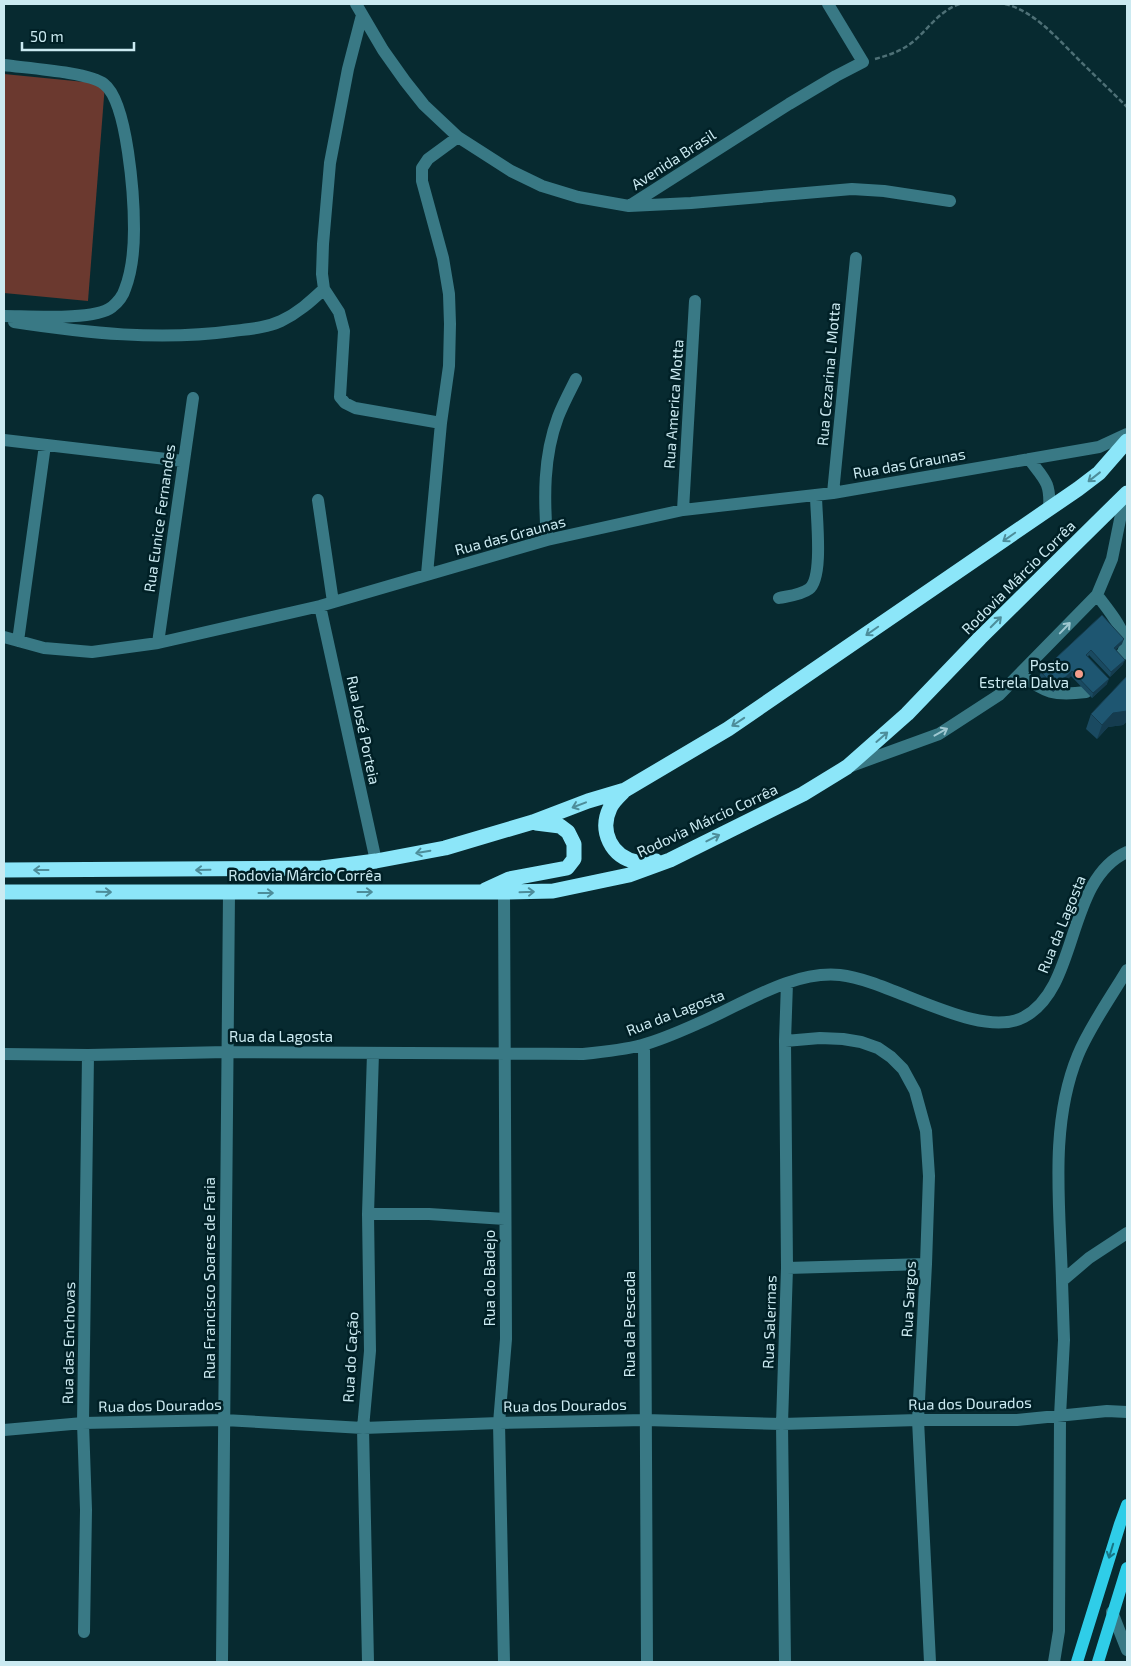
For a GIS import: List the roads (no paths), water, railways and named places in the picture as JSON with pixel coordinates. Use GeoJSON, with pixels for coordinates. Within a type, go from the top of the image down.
{"type":"FeatureCollection","features":[{"type":"Feature","properties":{"kind":"highway","name":"Rodovia Márcio Corrêa"},"geometry":{"type":"LineString","coordinates":[[4,870],[322,868],[445,848],[533,822],[625,790],[728,729],[1048,509],[1099,473],[1127,441]]}},
{"type":"Feature","properties":{"kind":"highway","name":"Rodovia Márcio Corrêa"},"geometry":{"type":"LineString","coordinates":[[4,892],[479,893],[553,890],[629,875],[670,860],[803,794],[847,767],[907,714],[980,638],[1126,494]]}},
{"type":"Feature","properties":{"kind":"highway"},"geometry":{"type":"LineString","coordinates":[[625,790],[611,806],[606,820],[606,835],[612,848],[624,858],[638,862],[670,860]]}},
{"type":"Feature","properties":{"kind":"highway"},"geometry":{"type":"LineString","coordinates":[[479,893],[509,879],[567,868],[574,858],[574,844],[568,832],[560,826],[533,822]]}},
{"type":"Feature","properties":{"kind":"main road"},"geometry":{"type":"LineString","coordinates":[[1077,1662],[1127,1505]]}},
{"type":"Feature","properties":{"kind":"main road"},"geometry":{"type":"LineString","coordinates":[[1098,1662],[1112,1612],[1124,1586],[1127,1568]]}},
{"type":"Feature","properties":{"kind":"street","name":"Avenida Brasil"},"geometry":{"type":"LineString","coordinates":[[359,10],[405,82],[424,105],[458,138],[511,171],[542,186],[578,197],[629,206],[789,104],[863,62],[828,4]]}},
{"type":"Feature","properties":{"kind":"street"},"geometry":{"type":"LineString","coordinates":[[359,10],[330,163],[323,244],[322,274],[324,290],[339,312],[343,322],[344,345],[340,392],[342,401],[355,408],[441,423]]}},
{"type":"Feature","properties":{"kind":"street"},"geometry":{"type":"LineString","coordinates":[[4,65],[77,75],[98,80],[109,89],[121,115],[126,142],[134,230],[125,291],[119,301],[110,308],[93,315],[4,316]]}},
{"type":"Feature","properties":{"kind":"street"},"geometry":{"type":"LineString","coordinates":[[427,574],[448,366],[450,324],[449,294],[443,258],[425,196],[421,174],[422,168],[428,159],[458,138]]}},
{"type":"Feature","properties":{"kind":"street"},"geometry":{"type":"LineString","coordinates":[[629,206],[691,203],[852,189],[884,191],[950,201]]}},
{"type":"Feature","properties":{"kind":"street","name":"Rua Cezarina L Motta"},"geometry":{"type":"LineString","coordinates":[[833,493],[856,258]]}},
{"type":"Feature","properties":{"kind":"street"},"geometry":{"type":"LineString","coordinates":[[4,321],[108,334],[167,336],[218,333],[261,327],[280,322],[302,309],[324,290]]}},
{"type":"Feature","properties":{"kind":"street","name":"Rua America Motta"},"geometry":{"type":"LineString","coordinates":[[682,510],[696,301]]}},
{"type":"Feature","properties":{"kind":"street"},"geometry":{"type":"LineString","coordinates":[[547,540],[544,504],[550,450],[558,418],[576,379]]}},
{"type":"Feature","properties":{"kind":"street","name":"Rua Eunice Fernandes"},"geometry":{"type":"LineString","coordinates":[[158,642],[193,398]]}},
{"type":"Feature","properties":{"kind":"street","name":"Rua das Graunas"},"geometry":{"type":"LineString","coordinates":[[4,637],[44,648],[92,652],[158,642],[320,606],[547,540],[682,510],[833,493],[1100,447],[1127,434]]}},
{"type":"Feature","properties":{"kind":"street"},"geometry":{"type":"LineString","coordinates":[[4,440],[183,461]]}},
{"type":"Feature","properties":{"kind":"street"},"geometry":{"type":"LineString","coordinates":[[18,641],[45,445]]}},
{"type":"Feature","properties":{"kind":"street"},"geometry":{"type":"LineString","coordinates":[[1029,459],[1048,484],[1050,498],[1048,509]]}},
{"type":"Feature","properties":{"kind":"street"},"geometry":{"type":"LineString","coordinates":[[847,767],[939,734],[1000,695],[1097,595],[1112,560],[1126,494]]}},
{"type":"Feature","properties":{"kind":"street"},"geometry":{"type":"LineString","coordinates":[[779,598],[805,592],[816,581],[818,562],[816,495]]}},
{"type":"Feature","properties":{"kind":"street"},"geometry":{"type":"LineString","coordinates":[[318,500],[333,602]]}},
{"type":"Feature","properties":{"kind":"street"},"geometry":{"type":"LineString","coordinates":[[1097,595],[1125,638],[1126,646],[1118,659]]}},
{"type":"Feature","properties":{"kind":"street","name":"Rua José Porteia"},"geometry":{"type":"LineString","coordinates":[[320,606],[376,860]]}},
{"type":"Feature","properties":{"kind":"street"},"geometry":{"type":"LineString","coordinates":[[1020,674],[1037,687],[1048,692],[1086,692]]}},
{"type":"Feature","properties":{"kind":"street","name":"Rua da Lagosta"},"geometry":{"type":"LineString","coordinates":[[4,1054],[88,1055],[227,1052],[583,1054],[614,1051],[644,1045],[699,1023],[787,983],[818,976],[840,975],[878,985],[963,1017],[982,1021],[1003,1022],[1022,1018],[1036,1010],[1046,999],[1056,980],[1082,912],[1099,875],[1110,862],[1127,852]]}},
{"type":"Feature","properties":{"kind":"street","name":"Rua do Badejo"},"geometry":{"type":"LineString","coordinates":[[504,892],[506,1339],[499,1423],[504,1662]]}},
{"type":"Feature","properties":{"kind":"street","name":"Rua Francisco Soares de Faria"},"geometry":{"type":"LineString","coordinates":[[222,1662],[229,893]]}},
{"type":"Feature","properties":{"kind":"street"},"geometry":{"type":"LineString","coordinates":[[1054,1662],[1059,1631],[1060,1416],[1064,1340],[1058,1156],[1063,1105],[1078,1054],[1127,970]]}},
{"type":"Feature","properties":{"kind":"street","name":"Rua Salermas"},"geometry":{"type":"LineString","coordinates":[[785,1662],[782,1424],[788,1182],[785,1041],[787,983]]}},
{"type":"Feature","properties":{"kind":"street","name":"Rua Sargos"},"geometry":{"type":"LineString","coordinates":[[785,1041],[820,1038],[843,1039],[861,1042],[878,1048],[891,1056],[903,1068],[915,1091],[926,1131],[929,1176],[918,1420],[930,1662]]}},
{"type":"Feature","properties":{"kind":"street","name":"Rua da Pescada"},"geometry":{"type":"LineString","coordinates":[[644,1045],[647,1662]]}},
{"type":"Feature","properties":{"kind":"street","name":"Rua do Cação"},"geometry":{"type":"LineString","coordinates":[[368,1662],[362,1428],[370,1351],[368,1214],[373,1053]]}},
{"type":"Feature","properties":{"kind":"street","name":"Rua das Enchovas"},"geometry":{"type":"LineString","coordinates":[[84,1632],[88,1055]]}},
{"type":"Feature","properties":{"kind":"street"},"geometry":{"type":"LineString","coordinates":[[368,1214],[429,1214],[505,1219]]}},
{"type":"Feature","properties":{"kind":"street"},"geometry":{"type":"LineString","coordinates":[[1062,1281],[1089,1258],[1127,1233]]}},
{"type":"Feature","properties":{"kind":"street"},"geometry":{"type":"LineString","coordinates":[[787,1268],[926,1264]]}},
{"type":"Feature","properties":{"kind":"street","name":"Rua dos Dourados"},"geometry":{"type":"LineString","coordinates":[[4,1430],[84,1423],[224,1420],[362,1428],[646,1420],[782,1424],[918,1420],[1017,1420],[1107,1411],[1127,1412]]}},
{"type":"Feature","properties":{"kind":"street"},"geometry":{"type":"LineString","coordinates":[[1112,1612],[1127,1650]]}},
{"type":"Feature","properties":{"kind":"place","name":"Posto Estrela Dalva"},"geometry":{"type":"Point","coordinates":[1079,674]}}]}
